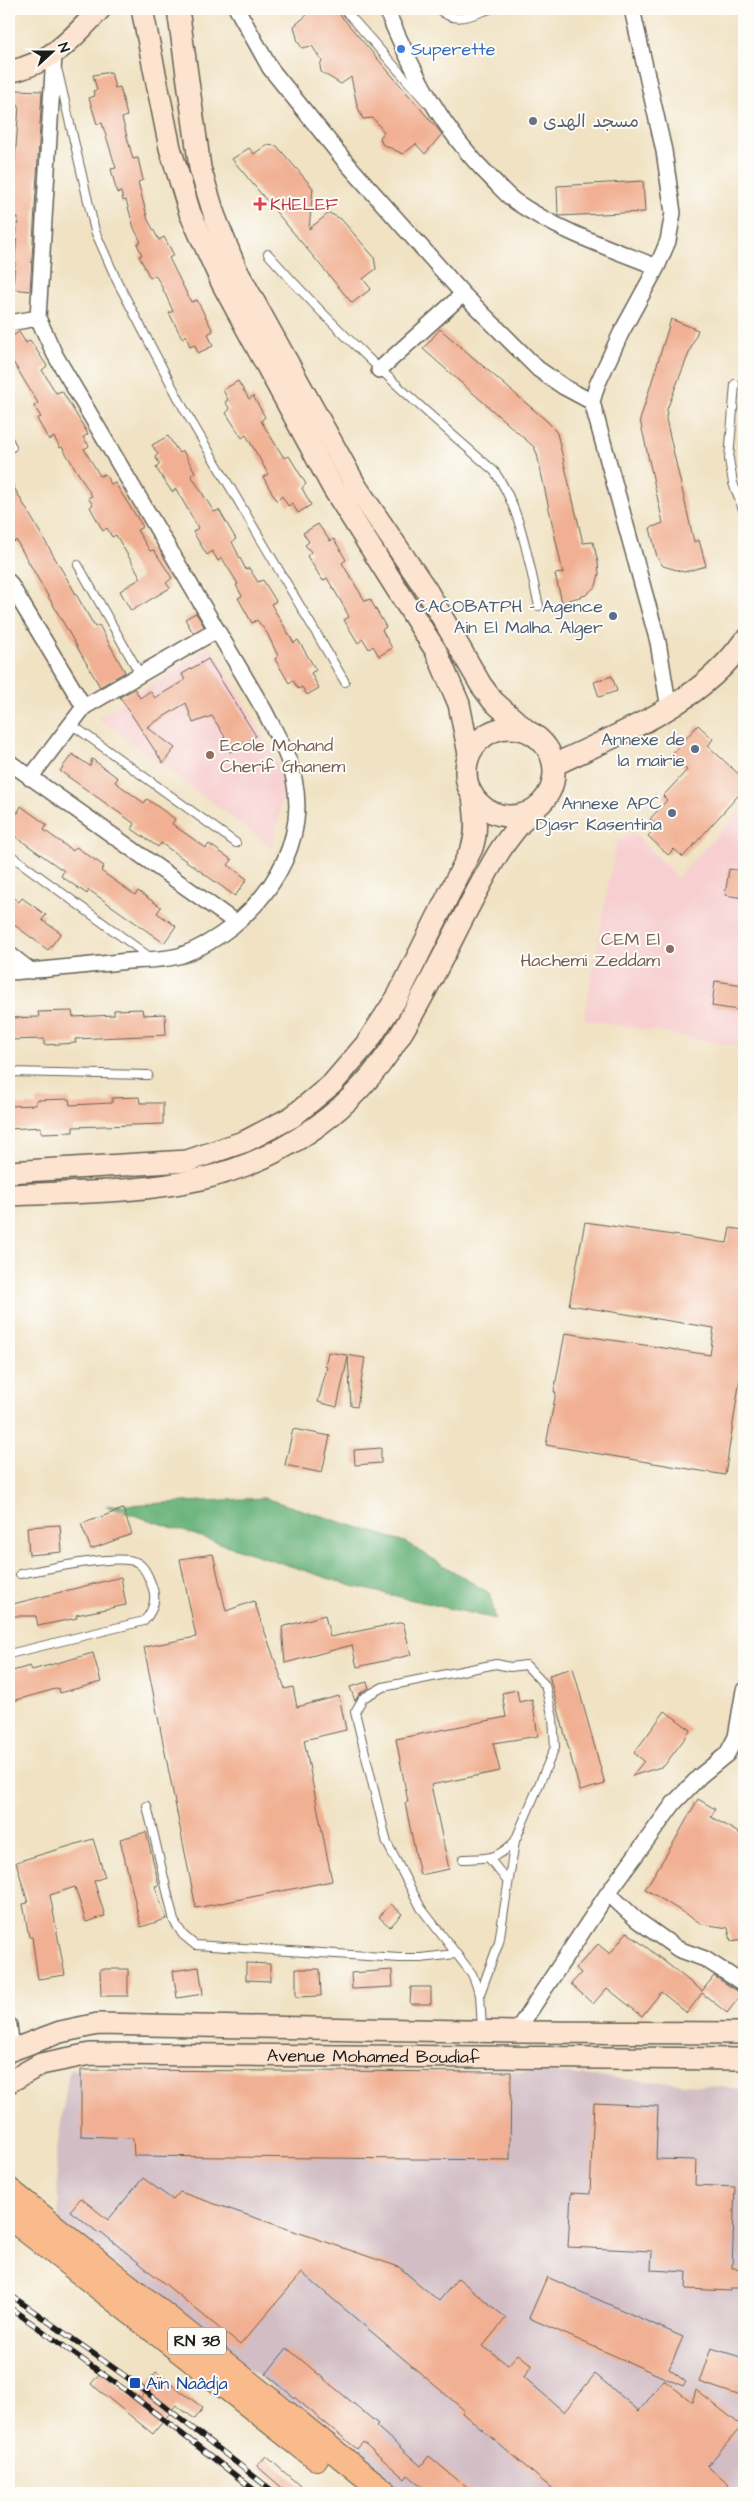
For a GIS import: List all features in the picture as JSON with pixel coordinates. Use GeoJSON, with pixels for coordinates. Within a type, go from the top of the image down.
{"type":"FeatureCollection","features":[{"type":"Feature","properties":{"kind":"main road"},"geometry":{"type":"LineString","coordinates":[[9,72],[39,63],[54,55],[67,45],[100,9]]}},
{"type":"Feature","properties":{"kind":"main road"},"geometry":{"type":"LineString","coordinates":[[142,9],[170,148],[190,213],[222,283],[333,488],[436,651],[459,704],[469,754]]}},
{"type":"Feature","properties":{"kind":"main road"},"geometry":{"type":"LineString","coordinates":[[9,1195],[127,1189],[200,1179],[243,1166],[290,1144],[332,1115],[370,1080],[399,1037],[496,857],[530,812],[542,804],[550,792],[554,779],[554,765],[545,744],[508,716],[485,690],[427,591],[357,488],[236,269],[214,217],[200,168],[178,9]]}},
{"type":"Feature","properties":{"kind":"main road"},"geometry":{"type":"LineString","coordinates":[[554,765],[669,709],[698,690],[738,650],[744,641]]}},
{"type":"Feature","properties":{"kind":"main road"},"geometry":{"type":"LineString","coordinates":[[9,1172],[187,1160],[246,1141],[292,1117],[332,1084],[367,1043],[398,996],[472,848],[476,836],[476,824],[473,796],[467,782],[466,768],[469,754],[476,742],[500,728],[513,727],[526,730]]}},
{"type":"Feature","properties":{"kind":"main road"},"geometry":{"type":"LineString","coordinates":[[473,796],[484,808],[498,815],[514,816],[530,812]]}},
{"type":"Feature","properties":{"kind":"main road","name":"Avenue Mohamed Boudiaf"},"geometry":{"type":"LineString","coordinates":[[10,2051],[60,2032],[98,2024],[482,2032],[744,2033]]}},
{"type":"Feature","properties":{"kind":"main road","name":"Avenue Mohamed Boudiaf"},"geometry":{"type":"LineString","coordinates":[[9,2082],[41,2064],[90,2054],[744,2059]]}},
{"type":"Feature","properties":{"kind":"main road","name":"RN 38"},"geometry":{"type":"LineString","coordinates":[[9,2190],[386,2493]]}},
{"type":"Feature","properties":{"kind":"main road","name":"RN 38"},"geometry":{"type":"LineString","coordinates":[[9,2220],[18,2224],[361,2493]]}},
{"type":"Feature","properties":{"kind":"street"},"geometry":{"type":"LineString","coordinates":[[237,9],[276,75],[344,160],[463,294],[538,369],[564,387],[592,402]]}},
{"type":"Feature","properties":{"kind":"street"},"geometry":{"type":"LineString","coordinates":[[386,9],[409,62],[439,117],[478,166],[515,201],[566,230],[657,267]]}},
{"type":"Feature","properties":{"kind":"street"},"geometry":{"type":"LineString","coordinates":[[632,9],[664,151],[673,213],[668,240],[657,267],[621,333],[597,386],[592,402],[658,642],[669,709]]}},
{"type":"Feature","properties":{"kind":"street"},"geometry":{"type":"LineString","coordinates":[[9,972],[180,955],[207,943],[235,922],[262,897],[283,865],[294,838],[297,809],[294,779],[286,753],[264,710],[55,355],[38,318],[54,55]]}},
{"type":"Feature","properties":{"kind":"street"},"geometry":{"type":"LineString","coordinates":[[378,370],[463,294]]}},
{"type":"Feature","properties":{"kind":"street"},"geometry":{"type":"LineString","coordinates":[[9,323],[38,318]]}},
{"type":"Feature","properties":{"kind":"street"},"geometry":{"type":"LineString","coordinates":[[9,582],[84,707]]}},
{"type":"Feature","properties":{"kind":"street"},"geometry":{"type":"LineString","coordinates":[[30,778],[84,707],[217,630]]}},
{"type":"Feature","properties":{"kind":"street"},"geometry":{"type":"LineString","coordinates":[[9,762],[235,922]]}},
{"type":"Feature","properties":{"kind":"street"},"geometry":{"type":"LineString","coordinates":[[9,954],[31,971]]}},
{"type":"Feature","properties":{"kind":"street"},"geometry":{"type":"LineString","coordinates":[[516,2032],[608,1893],[674,1803],[700,1776],[727,1754],[736,1737],[744,1690]]}},
{"type":"Feature","properties":{"kind":"street"},"geometry":{"type":"LineString","coordinates":[[608,1893],[637,1920],[672,1944],[712,1963],[744,1984]]}},
{"type":"Feature","properties":{"kind":"street"},"geometry":{"type":"LineString","coordinates":[[9,2024],[10,2051]]}},
{"type":"Feature","properties":{"kind":"lane"},"geometry":{"type":"LineString","coordinates":[[344,9],[439,117]]}},
{"type":"Feature","properties":{"kind":"lane"},"geometry":{"type":"LineString","coordinates":[[438,9],[452,18],[463,18],[490,9]]}},
{"type":"Feature","properties":{"kind":"lane"},"geometry":{"type":"LineString","coordinates":[[54,55],[95,231],[117,281],[184,408],[345,682]]}},
{"type":"Feature","properties":{"kind":"lane"},"geometry":{"type":"LineString","coordinates":[[268,254],[313,306],[378,370],[494,471],[507,490],[515,511],[540,606]]}},
{"type":"Feature","properties":{"kind":"lane"},"geometry":{"type":"LineString","coordinates":[[735,384],[729,459],[733,483],[744,512]]}},
{"type":"Feature","properties":{"kind":"lane"},"geometry":{"type":"LineString","coordinates":[[78,565],[140,674]]}},
{"type":"Feature","properties":{"kind":"lane"},"geometry":{"type":"LineString","coordinates":[[71,724],[236,843]]}},
{"type":"Feature","properties":{"kind":"lane"},"geometry":{"type":"LineString","coordinates":[[9,854],[152,959]]}},
{"type":"Feature","properties":{"kind":"lane"},"geometry":{"type":"LineString","coordinates":[[9,1072],[148,1075]]}},
{"type":"Feature","properties":{"kind":"lane"},"geometry":{"type":"LineString","coordinates":[[9,1654],[144,1621],[155,1602],[153,1588],[148,1575],[138,1563],[121,1558],[20,1574]]}},
{"type":"Feature","properties":{"kind":"lane"},"geometry":{"type":"LineString","coordinates":[[480,1994],[499,1942],[515,1841],[555,1747],[553,1718],[545,1685],[526,1665],[510,1667],[496,1664],[383,1687],[363,1698],[355,1712],[387,1843],[421,1908],[472,1974],[480,1994],[482,2032]]}},
{"type":"Feature","properties":{"kind":"lane"},"geometry":{"type":"LineString","coordinates":[[147,1806],[174,1921],[183,1935],[195,1945],[399,1958],[421,1958],[455,1954]]}},
{"type":"Feature","properties":{"kind":"lane"},"geometry":{"type":"LineString","coordinates":[[462,1858],[489,1858],[503,1853],[515,1841]]}},
{"type":"Feature","properties":{"kind":"lane"},"geometry":{"type":"LineString","coordinates":[[489,1858],[508,1882]]}},
{"type":"Feature","properties":{"kind":"shaded area","name":"Ecole Mohand Cherif Ghanem"},"geometry":{"type":"Polygon","coordinates":[[[211,646],[269,745],[278,767],[283,788],[280,813],[272,847],[98,718],[211,646]]]}},
{"type":"Feature","properties":{"kind":"shaded area","name":"CEM El Hachemi Zeddam"},"geometry":{"type":"Polygon","coordinates":[[[744,806],[744,1048],[584,1019],[616,842],[632,831],[677,878],[744,806]]]}},
{"type":"Feature","properties":{"kind":"shaded area"},"geometry":{"type":"Polygon","coordinates":[[[69,2070],[545,2072],[744,2089],[744,2493],[404,2493],[143,2284],[59,2225],[56,2156],[69,2070]]]}},
{"type":"Feature","properties":{"kind":"green space"},"geometry":{"type":"Polygon","coordinates":[[[264,1498],[405,1542],[489,1593],[496,1619],[352,1586],[106,1506],[264,1498]]]}},
{"type":"Feature","properties":{"kind":"building"},"geometry":{"type":"Polygon","coordinates":[[[302,9],[335,9],[442,134],[425,154],[416,144],[403,154],[382,144],[380,138],[384,132],[373,118],[363,119],[357,105],[351,77],[341,84],[321,72],[320,65],[322,61],[312,46],[302,48],[298,42],[294,26],[307,15],[302,9]]]}},
{"type":"Feature","properties":{"kind":"building"},"geometry":{"type":"Polygon","coordinates":[[[111,72],[115,88],[120,87],[127,116],[122,118],[133,159],[138,158],[143,180],[138,182],[148,220],[159,240],[164,237],[174,255],[169,258],[191,302],[197,300],[213,331],[208,334],[213,346],[198,353],[195,345],[190,347],[186,335],[182,338],[169,313],[173,311],[155,275],[150,278],[139,256],[142,255],[137,244],[141,242],[134,228],[126,200],[123,201],[121,192],[117,193],[111,169],[116,168],[102,123],[97,124],[89,98],[95,96],[93,91],[97,90],[93,75],[111,72]]]}},
{"type":"Feature","properties":{"kind":"building"},"geometry":{"type":"Polygon","coordinates":[[[17,90],[42,91],[30,291],[13,289],[18,217],[11,216],[19,105],[16,105],[17,90]]]}},
{"type":"Feature","properties":{"kind":"building"},"geometry":{"type":"Polygon","coordinates":[[[266,145],[277,146],[313,188],[309,229],[329,213],[341,219],[374,257],[376,269],[363,279],[371,289],[352,303],[232,159],[249,148],[254,154],[266,145]]]}},
{"type":"Feature","properties":{"kind":"building"},"geometry":{"type":"Polygon","coordinates":[[[643,181],[645,212],[558,216],[557,186],[643,181]]]}},
{"type":"Feature","properties":{"kind":"building"},"geometry":{"type":"Polygon","coordinates":[[[671,319],[698,330],[667,409],[666,419],[694,542],[699,540],[706,566],[684,572],[663,566],[657,557],[650,528],[663,523],[640,420],[671,319]]]}},
{"type":"Feature","properties":{"kind":"building"},"geometry":{"type":"Polygon","coordinates":[[[440,329],[548,422],[557,433],[583,543],[593,542],[598,562],[599,574],[596,586],[586,595],[562,602],[555,574],[563,573],[534,447],[423,349],[440,329]]]}},
{"type":"Feature","properties":{"kind":"building"},"geometry":{"type":"Polygon","coordinates":[[[19,332],[26,343],[30,340],[47,366],[42,370],[56,393],[62,391],[88,434],[83,437],[89,446],[84,449],[100,476],[105,474],[111,484],[115,483],[143,527],[137,530],[150,551],[154,550],[172,578],[166,583],[170,588],[131,611],[120,591],[141,578],[116,535],[112,537],[107,528],[103,531],[90,507],[93,505],[88,498],[92,496],[62,447],[60,448],[54,437],[49,440],[37,419],[41,417],[34,406],[38,403],[13,362],[9,365],[9,338],[19,332]]]}},
{"type":"Feature","properties":{"kind":"building"},"geometry":{"type":"Polygon","coordinates":[[[238,381],[249,399],[253,396],[265,417],[261,421],[284,458],[289,456],[306,484],[302,488],[311,505],[298,513],[292,503],[288,506],[282,496],[277,501],[263,477],[268,474],[246,435],[242,438],[226,413],[230,409],[225,402],[228,400],[223,390],[238,381]]]}},
{"type":"Feature","properties":{"kind":"building"},"geometry":{"type":"Polygon","coordinates":[[[168,436],[179,453],[183,451],[195,472],[191,475],[214,512],[219,510],[236,539],[232,542],[246,570],[249,568],[258,582],[263,580],[276,601],[271,604],[294,643],[298,640],[316,670],[311,673],[319,688],[307,695],[302,687],[298,689],[293,680],[289,683],[275,659],[278,656],[267,633],[257,620],[252,623],[238,598],[242,596],[236,585],[238,584],[222,558],[218,561],[212,551],[207,555],[193,532],[198,528],[176,489],[172,492],[156,468],[160,464],[155,457],[158,454],[152,445],[168,436]]]}},
{"type":"Feature","properties":{"kind":"building"},"geometry":{"type":"Polygon","coordinates":[[[9,479],[95,627],[99,625],[125,672],[100,687],[16,540],[14,542],[9,533],[9,479]]]}},
{"type":"Feature","properties":{"kind":"building"},"geometry":{"type":"Polygon","coordinates":[[[318,524],[330,541],[334,539],[346,560],[342,563],[365,601],[370,599],[386,627],[382,630],[392,648],[379,656],[373,646],[369,649],[363,639],[358,643],[344,620],[349,617],[343,605],[327,578],[323,581],[307,556],[311,552],[305,545],[309,542],[303,533],[318,524]]]}},
{"type":"Feature","properties":{"kind":"building"},"geometry":{"type":"Polygon","coordinates":[[[196,613],[204,626],[193,633],[185,619],[196,613]]]}},
{"type":"Feature","properties":{"kind":"building"},"geometry":{"type":"Polygon","coordinates":[[[208,659],[256,736],[230,752],[221,740],[225,737],[212,716],[193,723],[186,703],[147,727],[175,748],[163,763],[120,697],[135,689],[140,698],[150,691],[155,698],[185,680],[182,674],[208,659]]]}},
{"type":"Feature","properties":{"kind":"building"},"geometry":{"type":"Polygon","coordinates":[[[612,676],[617,691],[599,697],[594,682],[612,676]]]}},
{"type":"Feature","properties":{"kind":"building"},"geometry":{"type":"Polygon","coordinates":[[[698,725],[713,739],[708,746],[744,779],[744,789],[683,857],[674,849],[668,855],[648,836],[658,825],[650,819],[667,800],[663,796],[687,770],[671,755],[698,725]]]}},
{"type":"Feature","properties":{"kind":"building"},"geometry":{"type":"Polygon","coordinates":[[[72,754],[90,766],[92,759],[118,778],[115,782],[144,803],[147,799],[175,819],[172,824],[206,848],[209,844],[232,860],[228,865],[247,879],[235,896],[161,843],[158,847],[132,829],[135,824],[60,771],[72,754]]]}},
{"type":"Feature","properties":{"kind":"building"},"geometry":{"type":"Polygon","coordinates":[[[9,806],[18,813],[21,806],[47,825],[44,830],[73,851],[76,847],[104,866],[101,871],[135,895],[138,891],[161,907],[157,913],[176,926],[164,943],[89,890],[87,894],[61,876],[64,871],[9,832],[9,806]]]}},
{"type":"Feature","properties":{"kind":"building"},"geometry":{"type":"Polygon","coordinates":[[[729,869],[744,871],[744,898],[725,895],[729,869]]]}},
{"type":"Feature","properties":{"kind":"building"},"geometry":{"type":"Polygon","coordinates":[[[9,894],[19,902],[22,898],[46,915],[42,920],[61,933],[48,950],[9,921],[9,894]]]}},
{"type":"Feature","properties":{"kind":"building"},"geometry":{"type":"Polygon","coordinates":[[[715,981],[744,985],[744,1011],[712,1006],[715,981]]]}},
{"type":"Feature","properties":{"kind":"building"},"geometry":{"type":"Polygon","coordinates":[[[142,1009],[143,1015],[165,1014],[166,1035],[75,1039],[76,1043],[44,1045],[44,1039],[9,1040],[9,1018],[39,1017],[38,1012],[72,1011],[73,1017],[114,1015],[114,1010],[142,1009]]]}},
{"type":"Feature","properties":{"kind":"building"},"geometry":{"type":"Polygon","coordinates":[[[139,1097],[140,1103],[163,1103],[163,1124],[73,1127],[73,1132],[41,1133],[41,1127],[9,1129],[9,1106],[36,1105],[36,1100],[69,1099],[70,1105],[112,1103],[112,1098],[139,1097]]]}},
{"type":"Feature","properties":{"kind":"building"},"geometry":{"type":"Polygon","coordinates":[[[585,1222],[727,1243],[730,1228],[744,1230],[744,1353],[725,1475],[546,1445],[565,1333],[710,1355],[714,1328],[569,1305],[585,1222]]]}},
{"type":"Feature","properties":{"kind":"building"},"geometry":{"type":"Polygon","coordinates":[[[328,1352],[365,1358],[357,1407],[351,1406],[348,1357],[337,1407],[318,1402],[327,1367],[325,1366],[328,1352]]]}},
{"type":"Feature","properties":{"kind":"building"},"geometry":{"type":"Polygon","coordinates":[[[293,1429],[330,1436],[322,1473],[285,1465],[293,1429]]]}},
{"type":"Feature","properties":{"kind":"building"},"geometry":{"type":"Polygon","coordinates":[[[381,1448],[381,1463],[355,1465],[354,1450],[381,1448]]]}},
{"type":"Feature","properties":{"kind":"building"},"geometry":{"type":"Polygon","coordinates":[[[123,1509],[132,1534],[91,1549],[81,1524],[123,1509]]]}},
{"type":"Feature","properties":{"kind":"building"},"geometry":{"type":"Polygon","coordinates":[[[60,1525],[62,1552],[29,1555],[27,1527],[60,1525]]]}},
{"type":"Feature","properties":{"kind":"building"},"geometry":{"type":"Polygon","coordinates":[[[213,1554],[226,1611],[254,1601],[285,1689],[293,1687],[297,1707],[339,1696],[346,1730],[304,1740],[332,1881],[196,1908],[144,1647],[196,1637],[180,1559],[213,1554]]]}},
{"type":"Feature","properties":{"kind":"building"},"geometry":{"type":"Polygon","coordinates":[[[121,1577],[126,1605],[76,1615],[77,1618],[38,1626],[36,1616],[9,1616],[9,1605],[121,1577]]]}},
{"type":"Feature","properties":{"kind":"building"},"geometry":{"type":"Polygon","coordinates":[[[325,1615],[330,1637],[403,1622],[411,1655],[357,1667],[352,1645],[285,1663],[282,1627],[325,1615]]]}},
{"type":"Feature","properties":{"kind":"building"},"geometry":{"type":"Polygon","coordinates":[[[93,1653],[101,1682],[60,1693],[59,1688],[9,1702],[9,1672],[30,1666],[32,1670],[93,1653]]]}},
{"type":"Feature","properties":{"kind":"building"},"geometry":{"type":"Polygon","coordinates":[[[573,1668],[605,1784],[580,1791],[549,1675],[573,1668]]]}},
{"type":"Feature","properties":{"kind":"building"},"geometry":{"type":"Polygon","coordinates":[[[367,1682],[369,1688],[360,1693],[355,1701],[350,1687],[367,1682]]]}},
{"type":"Feature","properties":{"kind":"building"},"geometry":{"type":"Polygon","coordinates":[[[517,1690],[519,1702],[532,1699],[538,1736],[493,1743],[500,1771],[431,1785],[449,1869],[420,1875],[405,1803],[408,1802],[396,1739],[506,1717],[502,1693],[517,1690]]]}},
{"type":"Feature","properties":{"kind":"building"},"geometry":{"type":"Polygon","coordinates":[[[665,1711],[691,1730],[664,1766],[632,1776],[644,1761],[634,1753],[665,1711]]]}},
{"type":"Feature","properties":{"kind":"building"},"geometry":{"type":"Polygon","coordinates":[[[698,1799],[715,1809],[711,1817],[744,1836],[744,1939],[731,1941],[728,1928],[702,1924],[645,1889],[698,1799]]]}},
{"type":"Feature","properties":{"kind":"building"},"geometry":{"type":"Polygon","coordinates":[[[146,1832],[159,1885],[155,1886],[166,1919],[141,1927],[120,1839],[146,1832]]]}},
{"type":"Feature","properties":{"kind":"building"},"geometry":{"type":"Polygon","coordinates":[[[93,1839],[105,1877],[94,1881],[105,1916],[86,1922],[75,1887],[50,1895],[65,1975],[38,1979],[32,1937],[29,1937],[23,1904],[28,1903],[16,1862],[93,1839]]]}},
{"type":"Feature","properties":{"kind":"building"},"geometry":{"type":"Polygon","coordinates":[[[391,1904],[402,1914],[390,1927],[379,1917],[391,1904]]]}},
{"type":"Feature","properties":{"kind":"building"},"geometry":{"type":"Polygon","coordinates":[[[627,1932],[702,1991],[714,1976],[742,1994],[727,2013],[702,1993],[687,2013],[661,1992],[642,2016],[607,1988],[593,2004],[571,1984],[581,1973],[576,1968],[598,1944],[610,1954],[627,1932]]]}},
{"type":"Feature","properties":{"kind":"building"},"geometry":{"type":"Polygon","coordinates":[[[246,1963],[270,1964],[270,1981],[246,1980],[246,1963]]]}},
{"type":"Feature","properties":{"kind":"building"},"geometry":{"type":"Polygon","coordinates":[[[199,1967],[203,1994],[177,1998],[173,1971],[199,1967]]]}},
{"type":"Feature","properties":{"kind":"building"},"geometry":{"type":"Polygon","coordinates":[[[100,1969],[128,1969],[128,1996],[101,1996],[100,1969]]]}},
{"type":"Feature","properties":{"kind":"building"},"geometry":{"type":"Polygon","coordinates":[[[296,1969],[320,1969],[321,1996],[296,1997],[296,1969]]]}},
{"type":"Feature","properties":{"kind":"building"},"geometry":{"type":"Polygon","coordinates":[[[392,1970],[393,1987],[352,1989],[351,1973],[392,1970]]]}},
{"type":"Feature","properties":{"kind":"building"},"geometry":{"type":"Polygon","coordinates":[[[411,1987],[431,1987],[431,2004],[410,2004],[411,1987]]]}},
{"type":"Feature","properties":{"kind":"building"},"geometry":{"type":"Polygon","coordinates":[[[81,2070],[511,2072],[510,2160],[134,2156],[133,2138],[81,2136],[81,2070]]]}},
{"type":"Feature","properties":{"kind":"building"},"geometry":{"type":"Polygon","coordinates":[[[594,2103],[658,2106],[656,2159],[696,2160],[695,2185],[735,2187],[732,2268],[744,2269],[744,2288],[731,2288],[731,2291],[686,2289],[687,2272],[651,2270],[652,2251],[568,2247],[571,2193],[590,2194],[594,2103]]]}},
{"type":"Feature","properties":{"kind":"building"},"geometry":{"type":"Polygon","coordinates":[[[143,2178],[173,2200],[180,2192],[399,2267],[439,2301],[458,2278],[506,2318],[483,2346],[508,2365],[518,2354],[532,2365],[524,2377],[564,2412],[595,2374],[639,2411],[664,2380],[692,2402],[696,2390],[742,2426],[707,2466],[729,2484],[721,2493],[557,2493],[462,2413],[464,2410],[302,2273],[240,2345],[101,2232],[100,2234],[70,2211],[81,2198],[108,2220],[143,2178]]]}},
{"type":"Feature","properties":{"kind":"building"},"geometry":{"type":"Polygon","coordinates":[[[547,2277],[683,2337],[669,2369],[686,2382],[683,2386],[529,2318],[547,2277]]]}},
{"type":"Feature","properties":{"kind":"building"},"geometry":{"type":"Polygon","coordinates":[[[287,2348],[378,2424],[376,2426],[421,2466],[429,2456],[473,2493],[430,2493],[408,2475],[405,2479],[363,2442],[357,2449],[266,2374],[287,2348]]]}},
{"type":"Feature","properties":{"kind":"building"},"geometry":{"type":"Polygon","coordinates":[[[711,2348],[744,2358],[744,2397],[699,2382],[711,2348]]]}},
{"type":"Feature","properties":{"kind":"building"},"geometry":{"type":"Polygon","coordinates":[[[101,2372],[138,2402],[151,2385],[148,2382],[156,2372],[203,2408],[195,2419],[176,2405],[153,2434],[91,2384],[101,2372]]]}},
{"type":"Feature","properties":{"kind":"building"},"geometry":{"type":"Polygon","coordinates":[[[266,2456],[308,2493],[288,2493],[257,2466],[266,2456]]]}},
{"type":"Feature","properties":{"kind":"railway"},"geometry":{"type":"LineString","coordinates":[[9,2294],[135,2383],[275,2493]]}},
{"type":"Feature","properties":{"kind":"railway"},"geometry":{"type":"LineString","coordinates":[[9,2307],[128,2392],[258,2493]]}},
{"type":"Feature","properties":{"kind":"place","name":"Superette"},"geometry":{"type":"Point","coordinates":[401,49]}},
{"type":"Feature","properties":{"kind":"place","name":"مسجد الهدى"},"geometry":{"type":"Point","coordinates":[533,121]}},
{"type":"Feature","properties":{"kind":"place","name":"KHELEF"},"geometry":{"type":"Point","coordinates":[260,204]}},
{"type":"Feature","properties":{"kind":"place","name":"CACOBATPH - Agence Ain El Malha. Alger"},"geometry":{"type":"Point","coordinates":[613,616]}},
{"type":"Feature","properties":{"kind":"place","name":"Annexe de la mairie"},"geometry":{"type":"Point","coordinates":[695,749]}},
{"type":"Feature","properties":{"kind":"place","name":"Ecole Mohand Cherif Ghanem"},"geometry":{"type":"Point","coordinates":[210,755]}},
{"type":"Feature","properties":{"kind":"place","name":"Annexe APC Djasr Kasentina"},"geometry":{"type":"Point","coordinates":[672,813]}},
{"type":"Feature","properties":{"kind":"place","name":"CEM El Hachemi Zeddam"},"geometry":{"type":"Point","coordinates":[670,949]}},
{"type":"Feature","properties":{"kind":"place","name":"Aïn Naâdja"},"geometry":{"type":"Point","coordinates":[135,2383]}}]}
